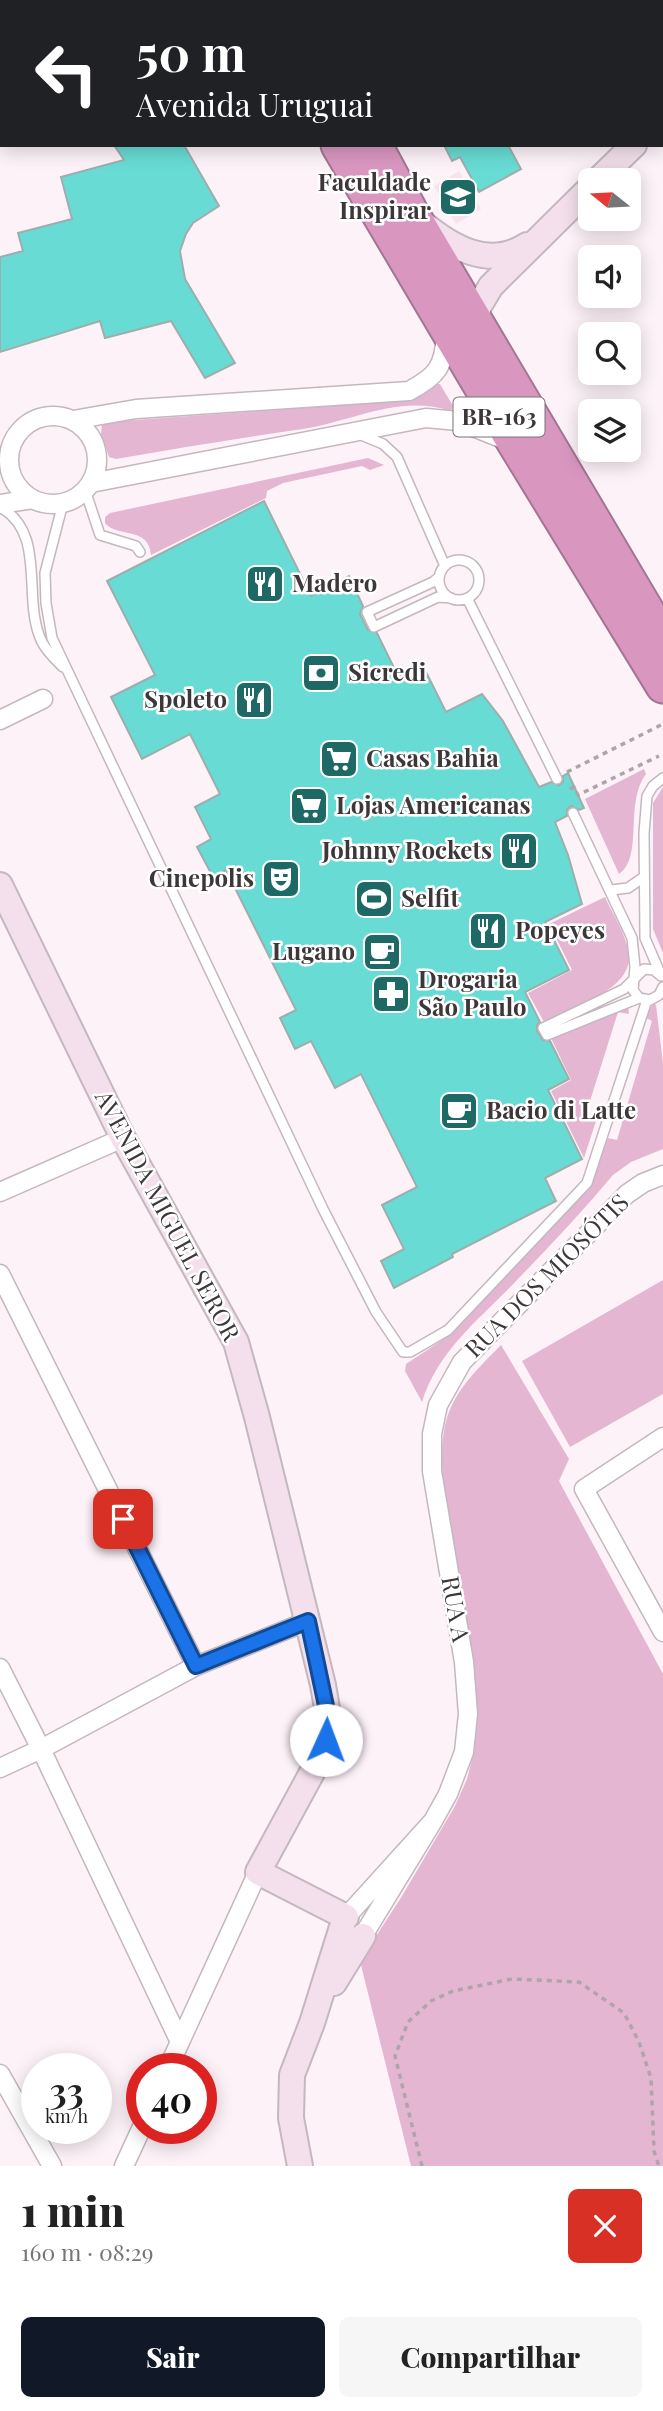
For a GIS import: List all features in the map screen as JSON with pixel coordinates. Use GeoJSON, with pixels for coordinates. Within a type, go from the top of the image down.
{"type":"FeatureCollection","features":[{"type":"Feature","properties":{"kind":"highway","name":"BR-163"},"geometry":{"type":"LineString","coordinates":[[339,147],[461,325],[663,638]]}},
{"type":"Feature","properties":{"kind":"highway","name":"BR-163"},"geometry":{"type":"LineString","coordinates":[[376,147],[411,212],[515,444],[663,686]]}},
{"type":"Feature","properties":{"kind":"street"},"geometry":{"type":"LineString","coordinates":[[610,168],[632,147]]}},
{"type":"Feature","properties":{"kind":"street"},"geometry":{"type":"LineString","coordinates":[[73,420],[136,410],[409,391],[430,380],[441,365],[461,325],[479,306],[491,286],[578,200]]}},
{"type":"Feature","properties":{"kind":"street"},"geometry":{"type":"LineString","coordinates":[[411,212],[452,245],[482,256],[499,256],[520,250],[542,235]]}},
{"type":"Feature","properties":{"kind":"street"},"geometry":{"type":"LineString","coordinates":[[0,438],[19,432],[30,422],[44,416],[58,415],[73,420],[92,439],[97,452],[97,465],[88,486]]}},
{"type":"Feature","properties":{"kind":"street"},"geometry":{"type":"LineString","coordinates":[[0,505],[33,499],[53,504],[63,503],[88,486],[426,418],[458,421],[515,444]]}},
{"type":"Feature","properties":{"kind":"street"},"geometry":{"type":"LineString","coordinates":[[19,432],[9,456],[10,469],[15,481],[33,499]]}},
{"type":"Feature","properties":{"kind":"street"},"geometry":{"type":"LineString","coordinates":[[0,720],[43,699]]}},
{"type":"Feature","properties":{"kind":"street","name":"AVENIDA MIGUEL SEROR"},"geometry":{"type":"LineString","coordinates":[[0,885],[123,1138],[236,1342],[308,1621],[329,1720],[326,1740],[315,1767],[258,1872],[175,2053]]}},
{"type":"Feature","properties":{"kind":"street"},"geometry":{"type":"LineString","coordinates":[[0,1192],[123,1138]]}},
{"type":"Feature","properties":{"kind":"street","name":"RUA DOS MIOSÓTIS"},"geometry":{"type":"LineString","coordinates":[[444,1392],[462,1362],[626,1194],[663,1175]]}},
{"type":"Feature","properties":{"kind":"street"},"geometry":{"type":"LineString","coordinates":[[0,1274],[196,1666]]}},
{"type":"Feature","properties":{"kind":"street","name":"RUA A"},"geometry":{"type":"LineString","coordinates":[[300,2166],[291,2118],[290,2093],[292,2075],[312,2023],[353,1925],[433,1821],[457,1771],[467,1734],[464,1662],[432,1471],[434,1419],[444,1392]]}},
{"type":"Feature","properties":{"kind":"street"},"geometry":{"type":"LineString","coordinates":[[663,1437],[584,1489],[663,1632]]}},
{"type":"Feature","properties":{"kind":"street"},"geometry":{"type":"LineString","coordinates":[[0,1768],[196,1666],[308,1621]]}},
{"type":"Feature","properties":{"kind":"street"},"geometry":{"type":"LineString","coordinates":[[0,1668],[180,2042]]}},
{"type":"Feature","properties":{"kind":"street"},"geometry":{"type":"LineString","coordinates":[[258,1872],[353,1925]]}},
{"type":"Feature","properties":{"kind":"street"},"geometry":{"type":"LineString","coordinates":[[0,2074],[52,2166]]}},
{"type":"Feature","properties":{"kind":"street"},"geometry":{"type":"LineString","coordinates":[[124,2166],[134,2144]]}},
{"type":"Feature","properties":{"kind":"lane"},"geometry":{"type":"LineString","coordinates":[[354,433],[383,444],[397,457],[445,566]]}},
{"type":"Feature","properties":{"kind":"lane"},"geometry":{"type":"LineString","coordinates":[[88,486],[100,535],[136,546],[140,552]]}},
{"type":"Feature","properties":{"kind":"lane"},"geometry":{"type":"LineString","coordinates":[[63,503],[45,573],[46,603],[52,638],[323,1209],[392,1338],[399,1348],[410,1352]]}},
{"type":"Feature","properties":{"kind":"lane"},"geometry":{"type":"LineString","coordinates":[[0,505],[23,528],[27,540],[30,586],[40,640],[68,672]]}},
{"type":"Feature","properties":{"kind":"lane"},"geometry":{"type":"LineString","coordinates":[[457,560],[474,568],[478,586],[467,598],[438,597],[374,627],[367,612],[433,582],[445,566],[457,560]]}},
{"type":"Feature","properties":{"kind":"lane"},"geometry":{"type":"LineString","coordinates":[[439,577],[441,590],[451,598]]}},
{"type":"Feature","properties":{"kind":"lane"},"geometry":{"type":"LineString","coordinates":[[467,598],[556,779]]}},
{"type":"Feature","properties":{"kind":"lane"},"geometry":{"type":"LineString","coordinates":[[645,939],[645,807],[653,786],[663,778]]}},
{"type":"Feature","properties":{"kind":"lane"},"geometry":{"type":"LineString","coordinates":[[573,813],[632,938],[635,967],[633,989],[643,999]]}},
{"type":"Feature","properties":{"kind":"lane"},"geometry":{"type":"LineString","coordinates":[[611,890],[628,888],[644,877]]}},
{"type":"Feature","properties":{"kind":"lane"},"geometry":{"type":"LineString","coordinates":[[621,914],[645,939],[662,978]]}},
{"type":"Feature","properties":{"kind":"lane"},"geometry":{"type":"LineString","coordinates":[[662,978],[649,968],[639,971],[624,989],[543,1028],[547,1035],[623,1002],[659,995],[663,987]]}},
{"type":"Feature","properties":{"kind":"lane"},"geometry":{"type":"LineString","coordinates":[[410,1352],[448,1330],[587,1183],[643,999]]}},
{"type":"Feature","properties":{"kind":"lane"},"geometry":{"type":"LineString","coordinates":[[409,1339],[410,1352]]}},
{"type":"Feature","properties":{"kind":"path"},"geometry":{"type":"LineString","coordinates":[[659,756],[578,795],[572,788],[566,771],[663,724]]}},
{"type":"Feature","properties":{"kind":"path"},"geometry":{"type":"LineString","coordinates":[[422,2166],[396,2056],[408,2022],[430,2001],[453,1991],[512,1979],[579,1982],[624,2013],[639,2042],[651,2078],[654,2151],[659,2166]]}},
{"type":"Feature","properties":{"kind":"shaded area","name":"Faculdade Inspirar"},"geometry":{"type":"Polygon","coordinates":[[[459,171],[481,209],[456,224],[434,186],[459,171]]]}},
{"type":"Feature","properties":{"kind":"shaded area"},"geometry":{"type":"Polygon","coordinates":[[[440,384],[453,406],[451,411],[432,407],[395,407],[303,429],[116,459],[109,457],[101,434],[102,424],[107,422],[413,400],[440,384]]]}},
{"type":"Feature","properties":{"kind":"shaded area"},"geometry":{"type":"Polygon","coordinates":[[[368,458],[384,465],[370,470],[362,466],[283,483],[267,491],[266,498],[151,555],[145,540],[105,523],[105,517],[110,513],[368,458]]]}},
{"type":"Feature","properties":{"kind":"shaded area"},"geometry":{"type":"Polygon","coordinates":[[[644,769],[646,774],[636,799],[631,855],[619,874],[585,799],[644,769]]]}},
{"type":"Feature","properties":{"kind":"shaded area"},"geometry":{"type":"Polygon","coordinates":[[[663,787],[663,953],[653,929],[653,803],[663,787]]]}},
{"type":"Feature","properties":{"kind":"shaded area"},"geometry":{"type":"Polygon","coordinates":[[[605,897],[626,942],[629,957],[627,969],[610,989],[544,1022],[528,993],[572,970],[549,924],[605,897]]]}},
{"type":"Feature","properties":{"kind":"shaded area"},"geometry":{"type":"Polygon","coordinates":[[[653,1003],[656,1005],[663,1063],[663,1149],[631,1162],[613,1175],[449,1351],[429,1383],[422,1402],[405,1371],[406,1364],[447,1337],[591,1186],[608,1138],[617,1140],[652,1021],[646,1018],[653,1003]]]}},
{"type":"Feature","properties":{"kind":"shaded area"},"geometry":{"type":"Polygon","coordinates":[[[628,1004],[629,1014],[618,1012],[585,1117],[596,1121],[584,1158],[551,1091],[571,1080],[551,1038],[628,1004]]]}},
{"type":"Feature","properties":{"kind":"shaded area"},"geometry":{"type":"Polygon","coordinates":[[[663,1280],[663,1394],[570,1447],[522,1361],[663,1280]]]}},
{"type":"Feature","properties":{"kind":"shaded area"},"geometry":{"type":"Polygon","coordinates":[[[501,1345],[569,1459],[559,1481],[663,1674],[663,2166],[411,2166],[360,1961],[455,1806],[467,1779],[474,1752],[476,1715],[443,1485],[443,1439],[451,1406],[459,1392],[501,1345]]]}},
{"type":"Feature","properties":{"kind":"building"},"geometry":{"type":"Polygon","coordinates":[[[115,147],[185,147],[219,206],[193,223],[180,251],[185,279],[235,363],[205,378],[171,321],[105,338],[100,321],[0,352],[0,257],[23,251],[18,233],[72,219],[61,177],[124,160],[115,147]]]}},
{"type":"Feature","properties":{"kind":"building"},"geometry":{"type":"Polygon","coordinates":[[[445,147],[509,147],[521,169],[479,192],[460,157],[452,161],[445,147]]]}},
{"type":"Feature","properties":{"kind":"building"},"geometry":{"type":"Polygon","coordinates":[[[264,501],[311,596],[349,576],[363,606],[360,614],[368,630],[377,633],[398,676],[422,664],[446,712],[482,694],[503,721],[539,787],[551,782],[559,785],[563,782],[563,776],[568,773],[584,808],[579,810],[571,806],[567,810],[567,816],[555,822],[582,904],[545,922],[569,970],[525,992],[540,1022],[537,1031],[543,1040],[550,1041],[569,1079],[548,1090],[582,1159],[545,1178],[556,1201],[452,1254],[453,1257],[394,1288],[381,1261],[404,1249],[382,1205],[417,1187],[361,1074],[335,1088],[311,1041],[295,1049],[280,1018],[296,1010],[226,870],[213,877],[197,847],[211,839],[195,807],[220,794],[190,734],[142,759],[111,697],[155,675],[107,581],[264,501]]]}},
{"type":"Feature","properties":{"kind":"place","name":"Faculdade Inspirar"},"geometry":{"type":"Point","coordinates":[458,197]}},
{"type":"Feature","properties":{"kind":"place","name":"Madero"},"geometry":{"type":"Point","coordinates":[265,584]}},
{"type":"Feature","properties":{"kind":"place","name":"Sicredi"},"geometry":{"type":"Point","coordinates":[321,673]}},
{"type":"Feature","properties":{"kind":"place","name":"Spoleto"},"geometry":{"type":"Point","coordinates":[254,700]}},
{"type":"Feature","properties":{"kind":"place","name":"Casas Bahia"},"geometry":{"type":"Point","coordinates":[339,759]}},
{"type":"Feature","properties":{"kind":"place","name":"Lojas Americanas"},"geometry":{"type":"Point","coordinates":[309,806]}},
{"type":"Feature","properties":{"kind":"place","name":"Johnny Rockets"},"geometry":{"type":"Point","coordinates":[519,851]}},
{"type":"Feature","properties":{"kind":"place","name":"Cinepolis"},"geometry":{"type":"Point","coordinates":[281,879]}},
{"type":"Feature","properties":{"kind":"place","name":"Selfit"},"geometry":{"type":"Point","coordinates":[374,899]}},
{"type":"Feature","properties":{"kind":"place","name":"Popeyes"},"geometry":{"type":"Point","coordinates":[488,931]}},
{"type":"Feature","properties":{"kind":"place","name":"Lugano"},"geometry":{"type":"Point","coordinates":[382,952]}},
{"type":"Feature","properties":{"kind":"place","name":"Drogaria São Paulo"},"geometry":{"type":"Point","coordinates":[391,994]}},
{"type":"Feature","properties":{"kind":"place","name":"Bacio di Latte"},"geometry":{"type":"Point","coordinates":[459,1111]}},
{"type":"Feature","properties":{"kind":"route"},"geometry":{"type":"LineString","coordinates":[[123,1519],[196,1666],[308,1621],[329,1720],[326,1740]]}}]}
